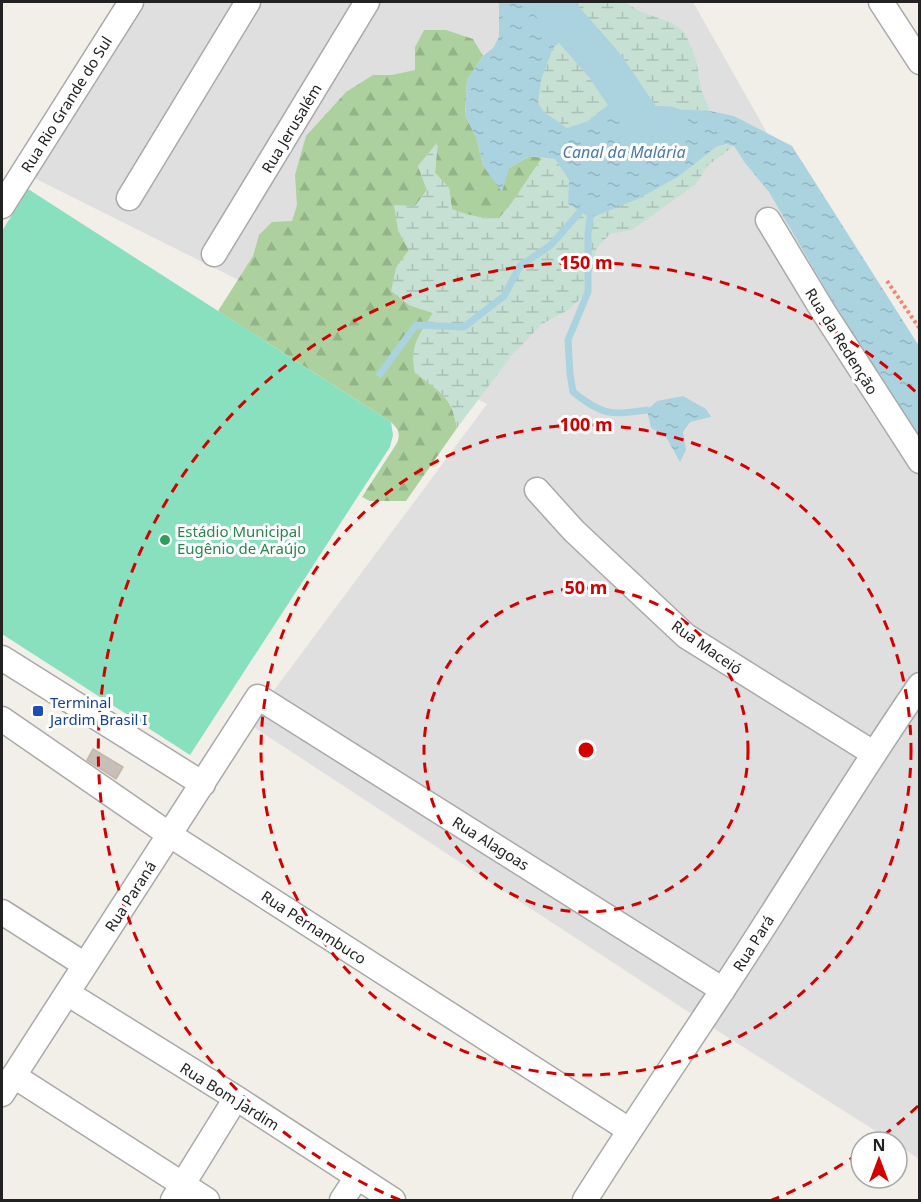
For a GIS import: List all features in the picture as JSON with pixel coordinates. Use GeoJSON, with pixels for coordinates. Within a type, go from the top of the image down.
{"type":"FeatureCollection","features":[{"type":"Feature","properties":{"kind":"street","name":"Rua Rio Grande do Sul"},"geometry":{"type":"LineString","coordinates":[[2,206],[131,2]]}},
{"type":"Feature","properties":{"kind":"street"},"geometry":{"type":"LineString","coordinates":[[129,198],[248,2]]}},
{"type":"Feature","properties":{"kind":"street","name":"Rua Jerusalém"},"geometry":{"type":"LineString","coordinates":[[214,254],[367,2]]}},
{"type":"Feature","properties":{"kind":"street"},"geometry":{"type":"LineString","coordinates":[[881,2],[920,62]]}},
{"type":"Feature","properties":{"kind":"street","name":"Rua da Redenção"},"geometry":{"type":"LineString","coordinates":[[768,220],[823,311],[920,460]]}},
{"type":"Feature","properties":{"kind":"street","name":"Rua Maceió"},"geometry":{"type":"LineString","coordinates":[[537,490],[574,531],[686,636],[873,753]]}},
{"type":"Feature","properties":{"kind":"street"},"geometry":{"type":"LineString","coordinates":[[2,658],[203,784]]}},
{"type":"Feature","properties":{"kind":"street","name":"Rua Pará"},"geometry":{"type":"LineString","coordinates":[[585,1200],[723,990],[873,753],[920,685]]}},
{"type":"Feature","properties":{"kind":"street","name":"Rua Paraná"},"geometry":{"type":"LineString","coordinates":[[5,1089],[258,698]]}},
{"type":"Feature","properties":{"kind":"street","name":"Rua Alagoas"},"geometry":{"type":"LineString","coordinates":[[258,698],[723,990]]}},
{"type":"Feature","properties":{"kind":"street","name":"Rua Pernambuco"},"geometry":{"type":"LineString","coordinates":[[2,719],[170,835],[629,1130]]}},
{"type":"Feature","properties":{"kind":"street"},"geometry":{"type":"LineString","coordinates":[[2,912],[86,964]]}},
{"type":"Feature","properties":{"kind":"street","name":"Rua Bom Jardim"},"geometry":{"type":"LineString","coordinates":[[66,993],[236,1098],[393,1200]]}},
{"type":"Feature","properties":{"kind":"street"},"geometry":{"type":"LineString","coordinates":[[5,1089],[177,1192],[207,1200]]}},
{"type":"Feature","properties":{"kind":"street"},"geometry":{"type":"LineString","coordinates":[[177,1192],[236,1098]]}},
{"type":"Feature","properties":{"kind":"street"},"geometry":{"type":"LineString","coordinates":[[342,1200],[357,1177]]}},
{"type":"Feature","properties":{"kind":"path"},"geometry":{"type":"LineString","coordinates":[[887,281],[920,329]]}},
{"type":"Feature","properties":{"kind":"shaded area"},"geometry":{"type":"Polygon","coordinates":[[[134,2],[693,2],[887,345],[919,390],[919,1159],[909,1152],[909,1130],[874,1130],[710,1026],[249,724],[487,404],[26,174],[134,2]]]}},
{"type":"Feature","properties":{"kind":"green space"},"geometry":{"type":"Polygon","coordinates":[[[568,2],[625,2],[637,10],[674,24],[685,33],[696,59],[701,89],[710,111],[654,108],[641,100],[609,104],[588,121],[567,128],[544,112],[538,103],[541,80],[552,48],[566,37],[591,37],[584,16],[568,2]]]}},
{"type":"Feature","properties":{"kind":"green space"},"geometry":{"type":"Polygon","coordinates":[[[424,30],[446,30],[473,39],[483,56],[467,80],[465,115],[477,139],[483,166],[509,168],[530,156],[542,158],[499,219],[469,216],[452,210],[449,188],[435,173],[437,143],[418,166],[427,190],[398,230],[409,250],[396,268],[409,305],[433,313],[415,347],[415,372],[448,401],[457,428],[406,501],[370,501],[362,497],[398,440],[398,431],[391,422],[218,311],[253,256],[259,235],[272,222],[292,221],[297,205],[295,175],[306,136],[346,92],[373,75],[392,75],[415,70],[415,47],[424,30]]]}},
{"type":"Feature","properties":{"kind":"green space"},"geometry":{"type":"Polygon","coordinates":[[[438,142],[435,173],[449,188],[452,209],[475,216],[493,218],[499,218],[511,204],[542,158],[555,159],[569,180],[568,204],[591,218],[664,184],[718,146],[734,146],[708,165],[696,184],[632,230],[610,234],[596,249],[588,292],[568,310],[542,324],[512,355],[457,428],[448,401],[438,390],[415,373],[413,355],[416,341],[433,313],[409,305],[391,291],[396,268],[409,250],[398,230],[394,205],[415,206],[427,190],[418,166],[438,142]]]}},
{"type":"Feature","properties":{"kind":"green space","name":"Estádio Municipal Eugênio de Araújo"},"geometry":{"type":"Polygon","coordinates":[[[28,189],[391,422],[393,435],[390,447],[190,755],[2,634],[2,231],[28,189]]]}},
{"type":"Feature","properties":{"kind":"water","name":"Canal da Malária"},"geometry":{"type":"Polygon","coordinates":[[[499,2],[568,2],[584,16],[591,37],[566,37],[553,48],[541,80],[538,103],[544,112],[567,128],[588,121],[609,104],[642,100],[654,108],[710,111],[734,116],[792,146],[919,346],[919,436],[843,319],[769,192],[734,146],[726,144],[716,147],[679,176],[640,198],[591,218],[568,204],[569,180],[555,159],[530,156],[509,168],[502,192],[483,166],[477,139],[465,115],[467,80],[499,37],[499,2]]]}},
{"type":"Feature","properties":{"kind":"water"},"geometry":{"type":"Polygon","coordinates":[[[683,396],[706,409],[711,417],[690,422],[683,432],[686,450],[680,462],[665,435],[651,428],[647,410],[657,401],[683,396]]]}},
{"type":"Feature","properties":{"kind":"building"},"geometry":{"type":"Polygon","coordinates":[[[93,749],[123,767],[116,779],[87,760],[93,749]]]}},
{"type":"Feature","properties":{"kind":"waterway","name":"Canal da Malária"},"geometry":{"type":"LineString","coordinates":[[549,2],[605,66],[645,125],[669,126]]}},
{"type":"Feature","properties":{"kind":"waterway"},"geometry":{"type":"LineString","coordinates":[[380,374],[416,325],[464,327],[504,296],[520,266],[551,245],[585,206]]}},
{"type":"Feature","properties":{"kind":"waterway"},"geometry":{"type":"LineString","coordinates":[[591,210],[588,234],[588,292],[568,340],[573,392],[592,406],[608,412],[624,413],[647,410]]}},
{"type":"Feature","properties":{"kind":"place","name":"Estádio Municipal Eugênio de Araújo"},"geometry":{"type":"Point","coordinates":[165,540]}},
{"type":"Feature","properties":{"kind":"place","name":"Terminal Jardim Brasil I"},"geometry":{"type":"Point","coordinates":[38,711]}}]}
